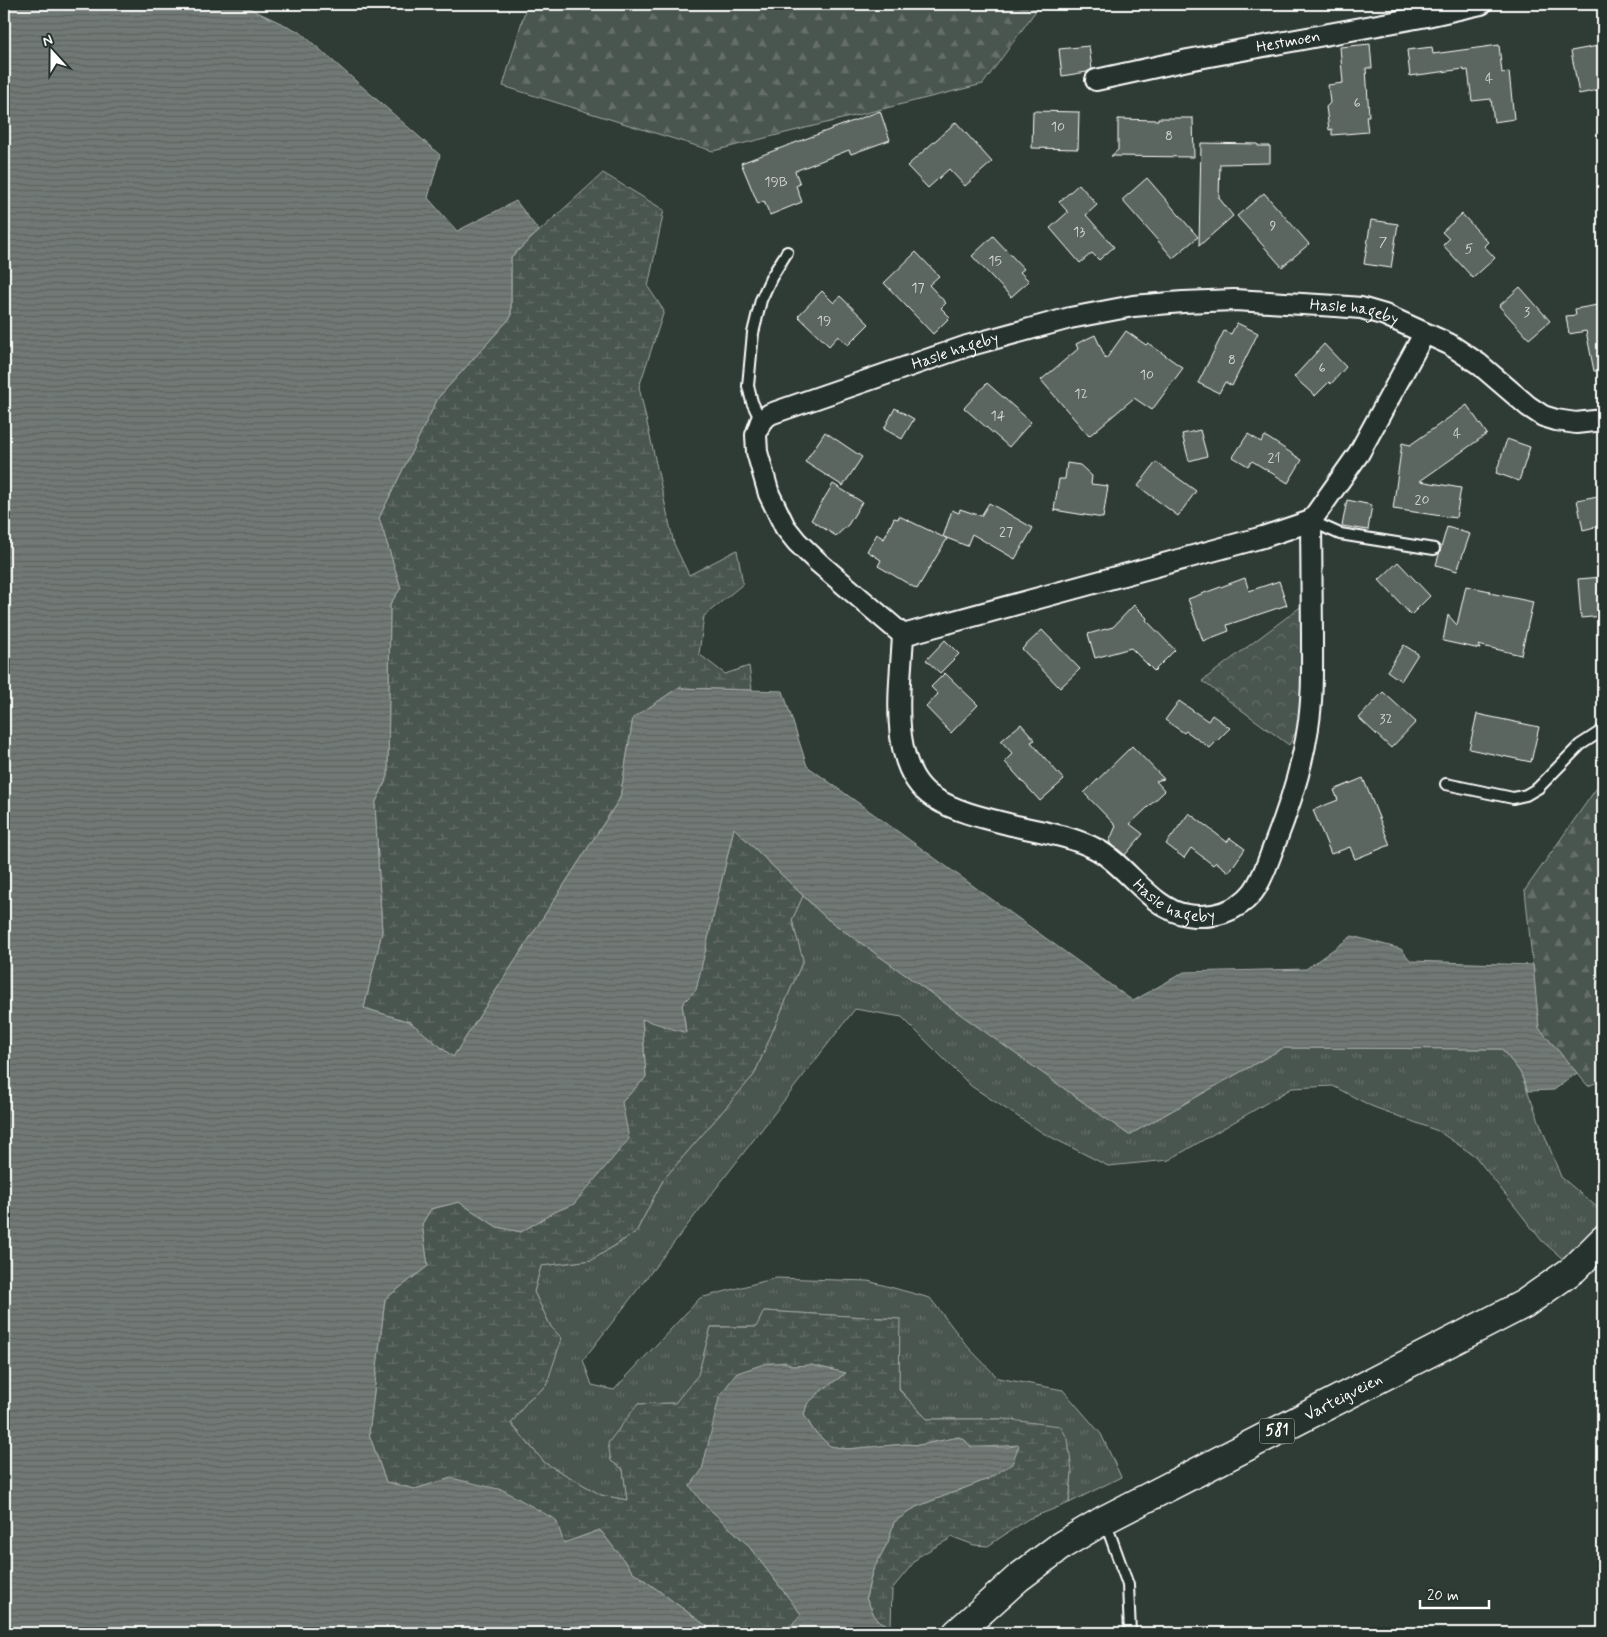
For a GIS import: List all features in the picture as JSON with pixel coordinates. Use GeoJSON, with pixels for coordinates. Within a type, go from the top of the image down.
{"type":"FeatureCollection","features":[{"type":"Feature","properties":{"kind":"main road","name":"Varteigveien"},"geometry":{"type":"LineString","coordinates":[[957,1633],[1018,1578],[1062,1545],[1104,1520],[1524,1304],[1574,1269],[1603,1240]]}},
{"type":"Feature","properties":{"kind":"street","name":"Hestmoen"},"geometry":{"type":"LineString","coordinates":[[1096,80],[1227,53],[1344,33],[1481,4]]}},
{"type":"Feature","properties":{"kind":"street","name":"Hasle hageby"},"geometry":{"type":"LineString","coordinates":[[761,421],[770,414],[785,408],[967,346],[1070,318],[1133,306],[1234,300],[1361,308],[1385,315],[1449,344],[1479,364],[1528,406],[1543,416],[1576,424],[1603,420]]}},
{"type":"Feature","properties":{"kind":"street"},"geometry":{"type":"LineString","coordinates":[[761,421],[756,435],[757,452],[769,494],[785,527],[797,542],[819,563],[903,635],[1263,537],[1311,521],[1359,453],[1424,334]]}},
{"type":"Feature","properties":{"kind":"street","name":"Hasle hageby"},"geometry":{"type":"LineString","coordinates":[[903,635],[899,723],[901,743],[914,778],[932,797],[945,804],[982,817],[1086,844],[1112,860],[1136,880],[1154,899],[1173,911],[1186,915],[1219,915],[1230,911],[1242,903],[1253,892],[1262,877],[1288,812],[1305,746],[1310,712],[1312,670],[1311,521]]}},
{"type":"Feature","properties":{"kind":"lane"},"geometry":{"type":"LineString","coordinates":[[761,421],[752,402],[748,386],[753,333],[761,300],[771,278],[787,252]]}},
{"type":"Feature","properties":{"kind":"lane"},"geometry":{"type":"LineString","coordinates":[[1311,521],[1340,534],[1434,549]]}},
{"type":"Feature","properties":{"kind":"lane"},"geometry":{"type":"LineString","coordinates":[[1446,784],[1513,798],[1526,795],[1544,783],[1580,745],[1603,730]]}},
{"type":"Feature","properties":{"kind":"lane"},"geometry":{"type":"LineString","coordinates":[[1104,1520],[1128,1585],[1130,1633]]}},
{"type":"Feature","properties":{"kind":"green space"},"geometry":{"type":"Polygon","coordinates":[[[527,4],[1022,4],[1037,9],[983,84],[713,151],[503,86],[527,4]]]}},
{"type":"Feature","properties":{"kind":"green space"},"geometry":{"type":"Polygon","coordinates":[[[603,173],[664,210],[648,287],[664,311],[639,387],[674,544],[689,575],[737,550],[743,584],[704,616],[699,654],[725,674],[749,666],[752,690],[678,688],[633,718],[620,798],[453,1057],[410,1022],[364,1008],[382,932],[375,804],[388,776],[390,604],[401,588],[379,518],[438,398],[511,317],[511,257],[603,173]]]}},
{"type":"Feature","properties":{"kind":"green space"},"geometry":{"type":"Polygon","coordinates":[[[1303,605],[1300,708],[1297,730],[1289,745],[1202,681],[1303,605]]]}},
{"type":"Feature","properties":{"kind":"green space"},"geometry":{"type":"Polygon","coordinates":[[[1603,779],[1603,1080],[1588,1086],[1539,1028],[1525,890],[1603,779]]]}},
{"type":"Feature","properties":{"kind":"green space"},"geometry":{"type":"Polygon","coordinates":[[[734,828],[803,896],[792,920],[803,960],[754,1075],[663,1180],[636,1232],[592,1260],[541,1266],[534,1292],[551,1327],[562,1338],[546,1386],[528,1400],[511,1424],[545,1463],[601,1495],[627,1500],[623,1469],[611,1461],[608,1443],[638,1404],[675,1403],[698,1375],[711,1327],[756,1327],[764,1311],[900,1319],[899,1390],[927,1419],[1003,1419],[1060,1426],[1068,1439],[1072,1472],[1069,1503],[1028,1519],[988,1546],[974,1545],[953,1537],[919,1556],[892,1589],[891,1627],[876,1619],[866,1598],[872,1572],[888,1542],[894,1522],[916,1507],[988,1479],[1018,1445],[970,1448],[966,1441],[959,1437],[919,1445],[906,1444],[847,1449],[830,1446],[814,1431],[804,1415],[807,1404],[846,1373],[811,1365],[792,1366],[708,1448],[702,1470],[701,1501],[747,1544],[801,1614],[791,1626],[796,1633],[716,1633],[632,1571],[600,1530],[564,1543],[451,1478],[415,1489],[386,1482],[369,1434],[385,1299],[428,1266],[422,1224],[431,1209],[459,1202],[497,1227],[521,1232],[554,1212],[574,1204],[622,1102],[646,1077],[642,1018],[686,1032],[682,1004],[696,989],[734,828]]]}},
{"type":"Feature","properties":{"kind":"green space"},"geometry":{"type":"Polygon","coordinates":[[[803,896],[826,918],[1129,1135],[1283,1048],[1502,1049],[1520,1072],[1561,1177],[1603,1212],[1603,1223],[1563,1259],[1542,1241],[1475,1156],[1438,1131],[1371,1106],[1333,1086],[1292,1088],[1169,1160],[1108,1166],[1043,1133],[971,1086],[902,1017],[855,1009],[583,1360],[592,1385],[614,1390],[700,1298],[776,1278],[868,1281],[930,1298],[968,1347],[998,1378],[1063,1390],[1101,1434],[1121,1477],[1069,1503],[1072,1472],[1003,1419],[927,1419],[899,1389],[899,1319],[764,1311],[757,1327],[711,1327],[698,1376],[675,1403],[638,1404],[611,1461],[623,1469],[627,1500],[601,1495],[545,1463],[511,1423],[528,1400],[546,1386],[551,1327],[534,1292],[541,1266],[592,1260],[636,1232],[663,1180],[754,1075],[803,960],[792,920],[803,896]]]}},
{"type":"Feature","properties":{"kind":"shaded area"},"geometry":{"type":"Polygon","coordinates":[[[4,4],[240,4],[300,32],[440,155],[428,198],[457,231],[516,201],[539,231],[511,257],[511,317],[438,398],[379,518],[401,588],[390,604],[388,776],[375,804],[382,932],[364,1008],[410,1022],[453,1057],[620,798],[633,718],[678,688],[783,691],[807,766],[1133,1001],[1184,972],[1306,969],[1352,936],[1401,949],[1411,961],[1533,965],[1539,1028],[1577,1073],[1554,1090],[1528,1091],[1520,1072],[1502,1049],[1283,1048],[1129,1135],[826,918],[734,828],[696,990],[682,1004],[686,1033],[642,1019],[646,1077],[622,1102],[629,1139],[574,1204],[554,1212],[521,1232],[497,1227],[459,1202],[431,1209],[422,1224],[428,1266],[385,1299],[369,1434],[386,1482],[415,1489],[451,1478],[503,1490],[556,1520],[564,1543],[600,1530],[632,1571],[716,1633],[4,1633],[4,4]]]}},
{"type":"Feature","properties":{"kind":"shaded area"},"geometry":{"type":"Polygon","coordinates":[[[785,1362],[792,1366],[811,1365],[846,1373],[807,1404],[804,1415],[814,1431],[830,1446],[847,1449],[906,1444],[919,1445],[959,1437],[971,1447],[1009,1447],[1019,1445],[1012,1464],[988,1479],[916,1507],[894,1522],[888,1542],[872,1572],[866,1598],[876,1619],[891,1627],[891,1633],[796,1633],[791,1626],[801,1614],[747,1544],[701,1501],[690,1486],[702,1470],[719,1398],[729,1383],[737,1373],[764,1364],[785,1362]]]}},
{"type":"Feature","properties":{"kind":"building"},"geometry":{"type":"Polygon","coordinates":[[[1370,44],[1372,68],[1366,68],[1368,132],[1332,135],[1332,129],[1329,130],[1326,107],[1330,103],[1328,85],[1343,83],[1340,47],[1370,44]]]}},
{"type":"Feature","properties":{"kind":"building"},"geometry":{"type":"Polygon","coordinates":[[[1499,45],[1502,73],[1509,72],[1514,119],[1494,122],[1491,99],[1472,101],[1468,70],[1410,76],[1407,50],[1432,47],[1433,54],[1499,45]]]}},
{"type":"Feature","properties":{"kind":"building"},"geometry":{"type":"Polygon","coordinates":[[[1603,45],[1603,89],[1579,94],[1571,51],[1603,45]]]}},
{"type":"Feature","properties":{"kind":"building"},"geometry":{"type":"Polygon","coordinates":[[[1089,46],[1092,69],[1087,72],[1062,76],[1059,49],[1089,46]]]}},
{"type":"Feature","properties":{"kind":"building"},"geometry":{"type":"Polygon","coordinates":[[[880,111],[890,140],[851,154],[849,150],[795,171],[800,184],[796,186],[802,202],[770,215],[764,201],[758,204],[741,163],[880,111]]]}},
{"type":"Feature","properties":{"kind":"building"},"geometry":{"type":"Polygon","coordinates":[[[1033,111],[1079,112],[1078,149],[1032,148],[1033,111]]]}},
{"type":"Feature","properties":{"kind":"building"},"geometry":{"type":"Polygon","coordinates":[[[1158,118],[1193,118],[1194,157],[1111,156],[1118,150],[1118,119],[1158,120],[1158,118]]]}},
{"type":"Feature","properties":{"kind":"building"},"geometry":{"type":"Polygon","coordinates":[[[956,122],[992,162],[965,186],[949,169],[928,188],[907,166],[956,122]]]}},
{"type":"Feature","properties":{"kind":"building"},"geometry":{"type":"Polygon","coordinates":[[[1201,143],[1270,146],[1270,163],[1220,164],[1219,198],[1233,216],[1199,246],[1201,143]]]}},
{"type":"Feature","properties":{"kind":"building"},"geometry":{"type":"Polygon","coordinates":[[[1147,178],[1198,237],[1173,258],[1122,200],[1147,178]]]}},
{"type":"Feature","properties":{"kind":"building"},"geometry":{"type":"Polygon","coordinates":[[[1079,184],[1097,205],[1086,215],[1114,247],[1099,260],[1092,253],[1080,263],[1050,228],[1068,212],[1059,202],[1079,184]]]}},
{"type":"Feature","properties":{"kind":"building"},"geometry":{"type":"Polygon","coordinates":[[[1264,193],[1309,244],[1282,267],[1237,216],[1264,193]]]}},
{"type":"Feature","properties":{"kind":"building"},"geometry":{"type":"Polygon","coordinates":[[[1462,214],[1488,242],[1484,246],[1495,258],[1473,278],[1443,245],[1449,239],[1442,232],[1462,214]]]}},
{"type":"Feature","properties":{"kind":"building"},"geometry":{"type":"Polygon","coordinates":[[[1371,220],[1398,224],[1391,268],[1364,264],[1371,220]]]}},
{"type":"Feature","properties":{"kind":"building"},"geometry":{"type":"Polygon","coordinates":[[[993,236],[1024,269],[1020,272],[1029,281],[1011,297],[972,256],[993,236]]]}},
{"type":"Feature","properties":{"kind":"building"},"geometry":{"type":"Polygon","coordinates":[[[916,252],[939,276],[929,285],[946,303],[941,308],[950,317],[933,334],[884,283],[916,252]]]}},
{"type":"Feature","properties":{"kind":"building"},"geometry":{"type":"Polygon","coordinates":[[[1520,287],[1550,321],[1529,339],[1499,306],[1520,287]]]}},
{"type":"Feature","properties":{"kind":"building"},"geometry":{"type":"Polygon","coordinates":[[[822,291],[834,303],[840,296],[869,324],[848,345],[838,336],[829,346],[798,316],[822,291]]]}},
{"type":"Feature","properties":{"kind":"building"},"geometry":{"type":"Polygon","coordinates":[[[1603,304],[1603,371],[1594,371],[1586,331],[1569,334],[1566,316],[1576,315],[1575,309],[1603,304]]]}},
{"type":"Feature","properties":{"kind":"building"},"geometry":{"type":"Polygon","coordinates":[[[1237,323],[1258,333],[1232,386],[1225,382],[1219,393],[1198,383],[1224,331],[1231,334],[1237,323]]]}},
{"type":"Feature","properties":{"kind":"building"},"geometry":{"type":"Polygon","coordinates":[[[1126,331],[1146,345],[1148,343],[1183,368],[1152,410],[1134,398],[1089,436],[1041,380],[1078,349],[1076,344],[1095,335],[1106,359],[1126,331]]]}},
{"type":"Feature","properties":{"kind":"building"},"geometry":{"type":"Polygon","coordinates":[[[1324,344],[1346,367],[1331,384],[1329,382],[1315,396],[1294,377],[1324,344]]]}},
{"type":"Feature","properties":{"kind":"building"},"geometry":{"type":"Polygon","coordinates":[[[987,383],[1031,422],[1009,447],[964,408],[987,383]]]}},
{"type":"Feature","properties":{"kind":"building"},"geometry":{"type":"Polygon","coordinates":[[[1467,405],[1487,434],[1420,481],[1461,488],[1456,518],[1393,509],[1402,443],[1410,445],[1467,405]]]}},
{"type":"Feature","properties":{"kind":"building"},"geometry":{"type":"Polygon","coordinates":[[[895,408],[914,419],[902,439],[884,429],[895,408]]]}},
{"type":"Feature","properties":{"kind":"building"},"geometry":{"type":"Polygon","coordinates":[[[1200,430],[1207,456],[1189,461],[1182,434],[1200,430]]]}},
{"type":"Feature","properties":{"kind":"building"},"geometry":{"type":"Polygon","coordinates":[[[825,432],[862,457],[843,486],[805,462],[825,432]]]}},
{"type":"Feature","properties":{"kind":"building"},"geometry":{"type":"Polygon","coordinates":[[[1248,434],[1261,442],[1265,436],[1302,460],[1288,483],[1252,461],[1248,466],[1233,457],[1248,434]]]}},
{"type":"Feature","properties":{"kind":"building"},"geometry":{"type":"Polygon","coordinates":[[[1507,439],[1530,447],[1519,481],[1496,473],[1507,439]]]}},
{"type":"Feature","properties":{"kind":"building"},"geometry":{"type":"Polygon","coordinates":[[[1156,462],[1196,491],[1178,516],[1138,486],[1156,462]]]}},
{"type":"Feature","properties":{"kind":"building"},"geometry":{"type":"Polygon","coordinates":[[[1067,463],[1080,465],[1092,476],[1091,484],[1108,486],[1103,518],[1054,510],[1059,479],[1065,479],[1067,463]]]}},
{"type":"Feature","properties":{"kind":"building"},"geometry":{"type":"Polygon","coordinates":[[[833,484],[862,502],[848,525],[836,536],[811,520],[833,484]]]}},
{"type":"Feature","properties":{"kind":"building"},"geometry":{"type":"Polygon","coordinates":[[[1603,495],[1603,525],[1583,530],[1577,500],[1603,495]]]}},
{"type":"Feature","properties":{"kind":"building"},"geometry":{"type":"Polygon","coordinates":[[[1347,500],[1372,505],[1368,530],[1342,526],[1347,500]]]}},
{"type":"Feature","properties":{"kind":"building"},"geometry":{"type":"Polygon","coordinates":[[[989,503],[1033,528],[1015,559],[972,534],[967,546],[944,537],[947,539],[917,589],[878,566],[881,560],[867,551],[877,534],[884,539],[894,518],[898,519],[899,516],[943,537],[952,510],[959,513],[960,509],[981,516],[989,503]]]}},
{"type":"Feature","properties":{"kind":"building"},"geometry":{"type":"Polygon","coordinates":[[[1447,527],[1470,534],[1457,571],[1436,565],[1447,527]]]}},
{"type":"Feature","properties":{"kind":"building"},"geometry":{"type":"Polygon","coordinates":[[[1398,562],[1430,596],[1411,615],[1379,580],[1398,562]]]}},
{"type":"Feature","properties":{"kind":"building"},"geometry":{"type":"Polygon","coordinates":[[[1603,577],[1603,616],[1581,618],[1578,579],[1603,577]]]}},
{"type":"Feature","properties":{"kind":"building"},"geometry":{"type":"Polygon","coordinates":[[[1245,578],[1249,591],[1279,581],[1287,605],[1227,625],[1229,631],[1203,641],[1188,599],[1245,578]]]}},
{"type":"Feature","properties":{"kind":"building"},"geometry":{"type":"Polygon","coordinates":[[[1466,586],[1533,602],[1521,655],[1478,645],[1480,649],[1443,641],[1448,615],[1457,625],[1466,586]]]}},
{"type":"Feature","properties":{"kind":"building"},"geometry":{"type":"Polygon","coordinates":[[[1134,605],[1175,650],[1154,671],[1131,648],[1095,658],[1088,634],[1113,627],[1134,605]]]}},
{"type":"Feature","properties":{"kind":"building"},"geometry":{"type":"Polygon","coordinates":[[[1042,630],[1080,669],[1060,688],[1022,649],[1042,630]]]}},
{"type":"Feature","properties":{"kind":"building"},"geometry":{"type":"Polygon","coordinates":[[[945,640],[959,654],[940,673],[926,660],[945,640]]]}},
{"type":"Feature","properties":{"kind":"building"},"geometry":{"type":"Polygon","coordinates":[[[1404,645],[1418,654],[1401,681],[1387,671],[1404,645]]]}},
{"type":"Feature","properties":{"kind":"building"},"geometry":{"type":"Polygon","coordinates":[[[945,673],[978,705],[951,733],[926,707],[938,694],[931,687],[945,673]]]}},
{"type":"Feature","properties":{"kind":"building"},"geometry":{"type":"Polygon","coordinates":[[[1383,692],[1416,722],[1391,748],[1359,718],[1383,692]]]}},
{"type":"Feature","properties":{"kind":"building"},"geometry":{"type":"Polygon","coordinates":[[[1179,701],[1208,721],[1212,715],[1230,728],[1210,748],[1186,731],[1184,733],[1165,720],[1179,701]]]}},
{"type":"Feature","properties":{"kind":"building"},"geometry":{"type":"Polygon","coordinates":[[[1477,714],[1539,727],[1531,762],[1469,749],[1477,714]]]}},
{"type":"Feature","properties":{"kind":"building"},"geometry":{"type":"Polygon","coordinates":[[[1021,724],[1035,740],[1031,742],[1064,780],[1040,801],[1005,762],[1013,754],[1001,741],[1021,724]]]}},
{"type":"Feature","properties":{"kind":"building"},"geometry":{"type":"Polygon","coordinates":[[[1132,746],[1164,779],[1156,781],[1165,791],[1130,824],[1143,834],[1125,855],[1109,842],[1116,826],[1084,793],[1132,746]]]}},
{"type":"Feature","properties":{"kind":"building"},"geometry":{"type":"Polygon","coordinates":[[[1363,778],[1390,845],[1355,859],[1350,847],[1331,854],[1313,810],[1338,800],[1334,790],[1363,778]]]}},
{"type":"Feature","properties":{"kind":"building"},"geometry":{"type":"Polygon","coordinates":[[[1189,813],[1227,842],[1230,838],[1245,849],[1229,872],[1216,862],[1213,865],[1191,848],[1184,858],[1166,844],[1189,813]]]}}]}
